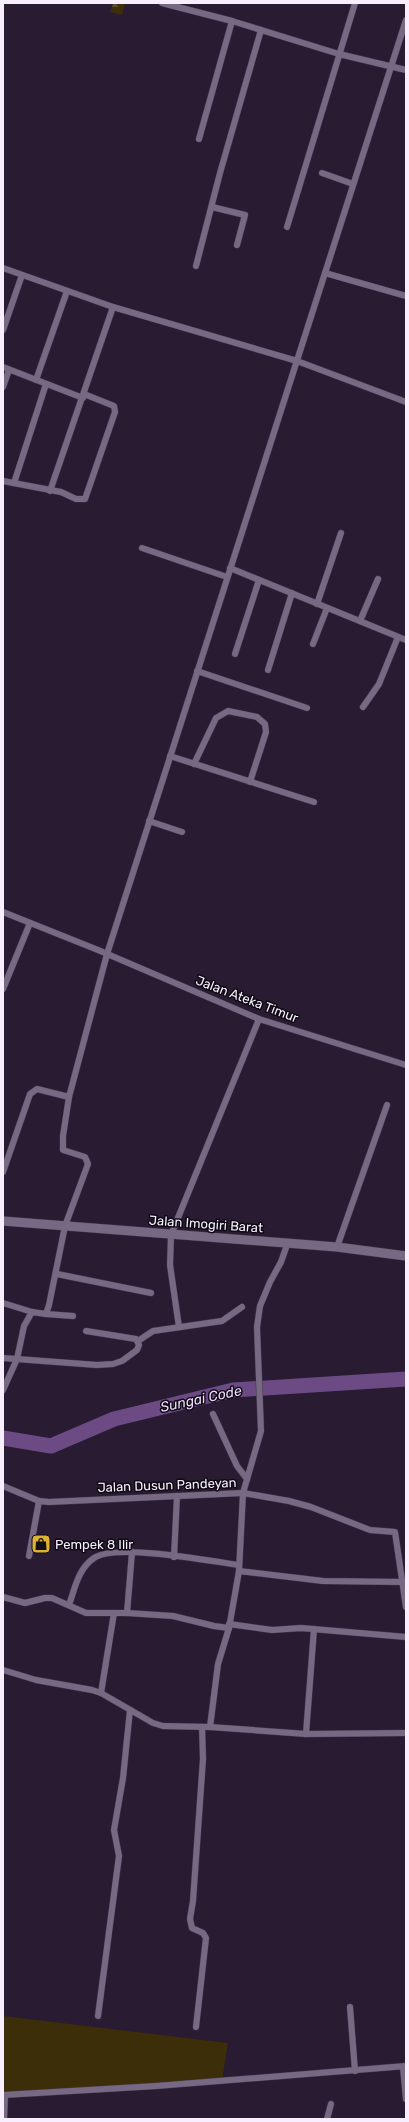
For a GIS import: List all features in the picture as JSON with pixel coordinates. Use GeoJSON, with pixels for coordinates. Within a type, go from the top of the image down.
{"type":"FeatureCollection","features":[{"type":"Feature","properties":{"kind":"main road","name":"Jalan Imogiri Barat"},"geometry":{"type":"LineString","coordinates":[[3,1221],[337,1246],[406,1256]]}},
{"type":"Feature","properties":{"kind":"street"},"geometry":{"type":"LineString","coordinates":[[162,3],[181,6],[339,54],[406,70]]}},
{"type":"Feature","properties":{"kind":"street"},"geometry":{"type":"LineString","coordinates":[[287,227],[355,3]]}},
{"type":"Feature","properties":{"kind":"street"},"geometry":{"type":"LineString","coordinates":[[46,1314],[53,1295],[65,1226],[88,1164],[85,1157],[63,1150],[63,1136],[69,1097],[107,954],[406,20]]}},
{"type":"Feature","properties":{"kind":"street"},"geometry":{"type":"LineString","coordinates":[[199,139],[232,21]]}},
{"type":"Feature","properties":{"kind":"street"},"geometry":{"type":"LineString","coordinates":[[196,266],[261,30]]}},
{"type":"Feature","properties":{"kind":"street"},"geometry":{"type":"LineString","coordinates":[[322,173],[354,184]]}},
{"type":"Feature","properties":{"kind":"street"},"geometry":{"type":"LineString","coordinates":[[212,207],[245,215],[237,246]]}},
{"type":"Feature","properties":{"kind":"street"},"geometry":{"type":"LineString","coordinates":[[3,268],[113,307],[297,360],[406,402]]}},
{"type":"Feature","properties":{"kind":"street"},"geometry":{"type":"LineString","coordinates":[[325,273],[406,296]]}},
{"type":"Feature","properties":{"kind":"street"},"geometry":{"type":"LineString","coordinates":[[3,330],[22,275]]}},
{"type":"Feature","properties":{"kind":"street"},"geometry":{"type":"LineString","coordinates":[[36,380],[67,291]]}},
{"type":"Feature","properties":{"kind":"street"},"geometry":{"type":"LineString","coordinates":[[50,491],[113,307]]}},
{"type":"Feature","properties":{"kind":"street"},"geometry":{"type":"LineString","coordinates":[[3,387],[6,369],[46,384],[114,406],[115,412],[90,488],[84,500],[61,492],[3,481]]}},
{"type":"Feature","properties":{"kind":"street"},"geometry":{"type":"LineString","coordinates":[[14,484],[46,384]]}},
{"type":"Feature","properties":{"kind":"street"},"geometry":{"type":"LineString","coordinates":[[317,604],[341,533]]}},
{"type":"Feature","properties":{"kind":"street"},"geometry":{"type":"LineString","coordinates":[[142,548],[227,577]]}},
{"type":"Feature","properties":{"kind":"street"},"geometry":{"type":"LineString","coordinates":[[230,568],[406,640]]}},
{"type":"Feature","properties":{"kind":"street"},"geometry":{"type":"LineString","coordinates":[[360,621],[378,579]]}},
{"type":"Feature","properties":{"kind":"street"},"geometry":{"type":"LineString","coordinates":[[235,654],[259,580]]}},
{"type":"Feature","properties":{"kind":"street"},"geometry":{"type":"LineString","coordinates":[[268,670],[292,593]]}},
{"type":"Feature","properties":{"kind":"street"},"geometry":{"type":"LineString","coordinates":[[313,644],[327,608]]}},
{"type":"Feature","properties":{"kind":"street"},"geometry":{"type":"LineString","coordinates":[[363,707],[379,684],[398,637]]}},
{"type":"Feature","properties":{"kind":"street"},"geometry":{"type":"LineString","coordinates":[[197,671],[308,708]]}},
{"type":"Feature","properties":{"kind":"street"},"geometry":{"type":"LineString","coordinates":[[194,764],[216,718],[221,714],[228,711],[257,717],[265,724],[266,732],[250,782]]}},
{"type":"Feature","properties":{"kind":"street"},"geometry":{"type":"LineString","coordinates":[[170,756],[314,802]]}},
{"type":"Feature","properties":{"kind":"street"},"geometry":{"type":"LineString","coordinates":[[149,821],[182,832]]}},
{"type":"Feature","properties":{"kind":"street","name":"Jalan Ateka Timur"},"geometry":{"type":"LineString","coordinates":[[3,912],[107,954],[259,1019],[406,1065]]}},
{"type":"Feature","properties":{"kind":"street"},"geometry":{"type":"LineString","coordinates":[[3,989],[30,923]]}},
{"type":"Feature","properties":{"kind":"street"},"geometry":{"type":"LineString","coordinates":[[179,1327],[170,1265],[171,1234],[259,1019]]}},
{"type":"Feature","properties":{"kind":"street"},"geometry":{"type":"LineString","coordinates":[[3,1172],[30,1094],[37,1089],[69,1097]]}},
{"type":"Feature","properties":{"kind":"street"},"geometry":{"type":"LineString","coordinates":[[337,1246],[387,1105]]}},
{"type":"Feature","properties":{"kind":"street","name":"Jalan Dusun Pandeyan"},"geometry":{"type":"LineString","coordinates":[[3,1486],[40,1501],[244,1493],[261,1431],[257,1357],[257,1327],[260,1306],[270,1282],[281,1262],[288,1242]]}},
{"type":"Feature","properties":{"kind":"street"},"geometry":{"type":"LineString","coordinates":[[57,1274],[151,1293]]}},
{"type":"Feature","properties":{"kind":"street"},"geometry":{"type":"LineString","coordinates":[[3,1303],[32,1312],[73,1316]]}},
{"type":"Feature","properties":{"kind":"street"},"geometry":{"type":"LineString","coordinates":[[138,1341],[152,1331],[222,1321],[242,1307]]}},
{"type":"Feature","properties":{"kind":"street"},"geometry":{"type":"LineString","coordinates":[[3,1390],[17,1358],[22,1333],[32,1312]]}},
{"type":"Feature","properties":{"kind":"street"},"geometry":{"type":"LineString","coordinates":[[86,1331],[122,1336],[138,1341]]}},
{"type":"Feature","properties":{"kind":"street"},"geometry":{"type":"LineString","coordinates":[[3,1358],[97,1365],[113,1364],[122,1361],[138,1350],[138,1341]]}},
{"type":"Feature","properties":{"kind":"street"},"geometry":{"type":"LineString","coordinates":[[213,1414],[237,1466],[247,1479]]}},
{"type":"Feature","properties":{"kind":"street"},"geometry":{"type":"LineString","coordinates":[[210,1727],[218,1664],[229,1626],[239,1568],[244,1493],[289,1501],[311,1507],[370,1530],[395,1532],[404,1569],[402,1582],[406,1607]]}},
{"type":"Feature","properties":{"kind":"street"},"geometry":{"type":"LineString","coordinates":[[174,1557],[177,1496]]}},
{"type":"Feature","properties":{"kind":"street"},"geometry":{"type":"LineString","coordinates":[[29,1556],[40,1501]]}},
{"type":"Feature","properties":{"kind":"street"},"geometry":{"type":"LineString","coordinates":[[69,1605],[79,1574],[94,1558],[102,1554],[132,1552],[174,1557],[323,1581],[402,1582]]}},
{"type":"Feature","properties":{"kind":"street"},"geometry":{"type":"LineString","coordinates":[[127,1613],[132,1552]]}},
{"type":"Feature","properties":{"kind":"street"},"geometry":{"type":"LineString","coordinates":[[3,1597],[25,1602],[52,1598],[86,1613],[127,1613],[172,1616],[214,1626],[272,1630],[314,1629],[406,1637]]}},
{"type":"Feature","properties":{"kind":"street"},"geometry":{"type":"LineString","coordinates":[[101,1693],[114,1613]]}},
{"type":"Feature","properties":{"kind":"street"},"geometry":{"type":"LineString","coordinates":[[306,1734],[314,1629]]}},
{"type":"Feature","properties":{"kind":"street"},"geometry":{"type":"LineString","coordinates":[[3,1670],[36,1680],[101,1693],[153,1723],[163,1726],[202,1726],[306,1734],[406,1733]]}},
{"type":"Feature","properties":{"kind":"street"},"geometry":{"type":"LineString","coordinates":[[98,2016],[119,1856],[114,1830],[123,1778],[130,1710]]}},
{"type":"Feature","properties":{"kind":"street"},"geometry":{"type":"LineString","coordinates":[[196,2027],[206,1938],[203,1933],[192,1928],[190,1919],[193,1901],[203,1766],[202,1726]]}},
{"type":"Feature","properties":{"kind":"street"},"geometry":{"type":"LineString","coordinates":[[350,2007],[355,2071]]}},
{"type":"Feature","properties":{"kind":"street"},"geometry":{"type":"LineString","coordinates":[[4,2119],[4,2095],[404,2067],[406,2099]]}},
{"type":"Feature","properties":{"kind":"street"},"geometry":{"type":"LineString","coordinates":[[327,2119],[331,2104]]}},
{"type":"Feature","properties":{"kind":"green space"},"geometry":{"type":"Polygon","coordinates":[[[113,3],[125,3],[122,15],[110,12],[113,3]]]}},
{"type":"Feature","properties":{"kind":"green space"},"geometry":{"type":"Polygon","coordinates":[[[3,2016],[228,2043],[222,2081],[3,2097],[3,2016]]]}},
{"type":"Feature","properties":{"kind":"waterway","name":"Sungai Code"},"geometry":{"type":"LineString","coordinates":[[3,1438],[51,1446],[114,1419],[233,1390],[406,1379]]}},
{"type":"Feature","properties":{"kind":"place","name":"Pempek 8 Ilir"},"geometry":{"type":"Point","coordinates":[41,1544]}}]}
